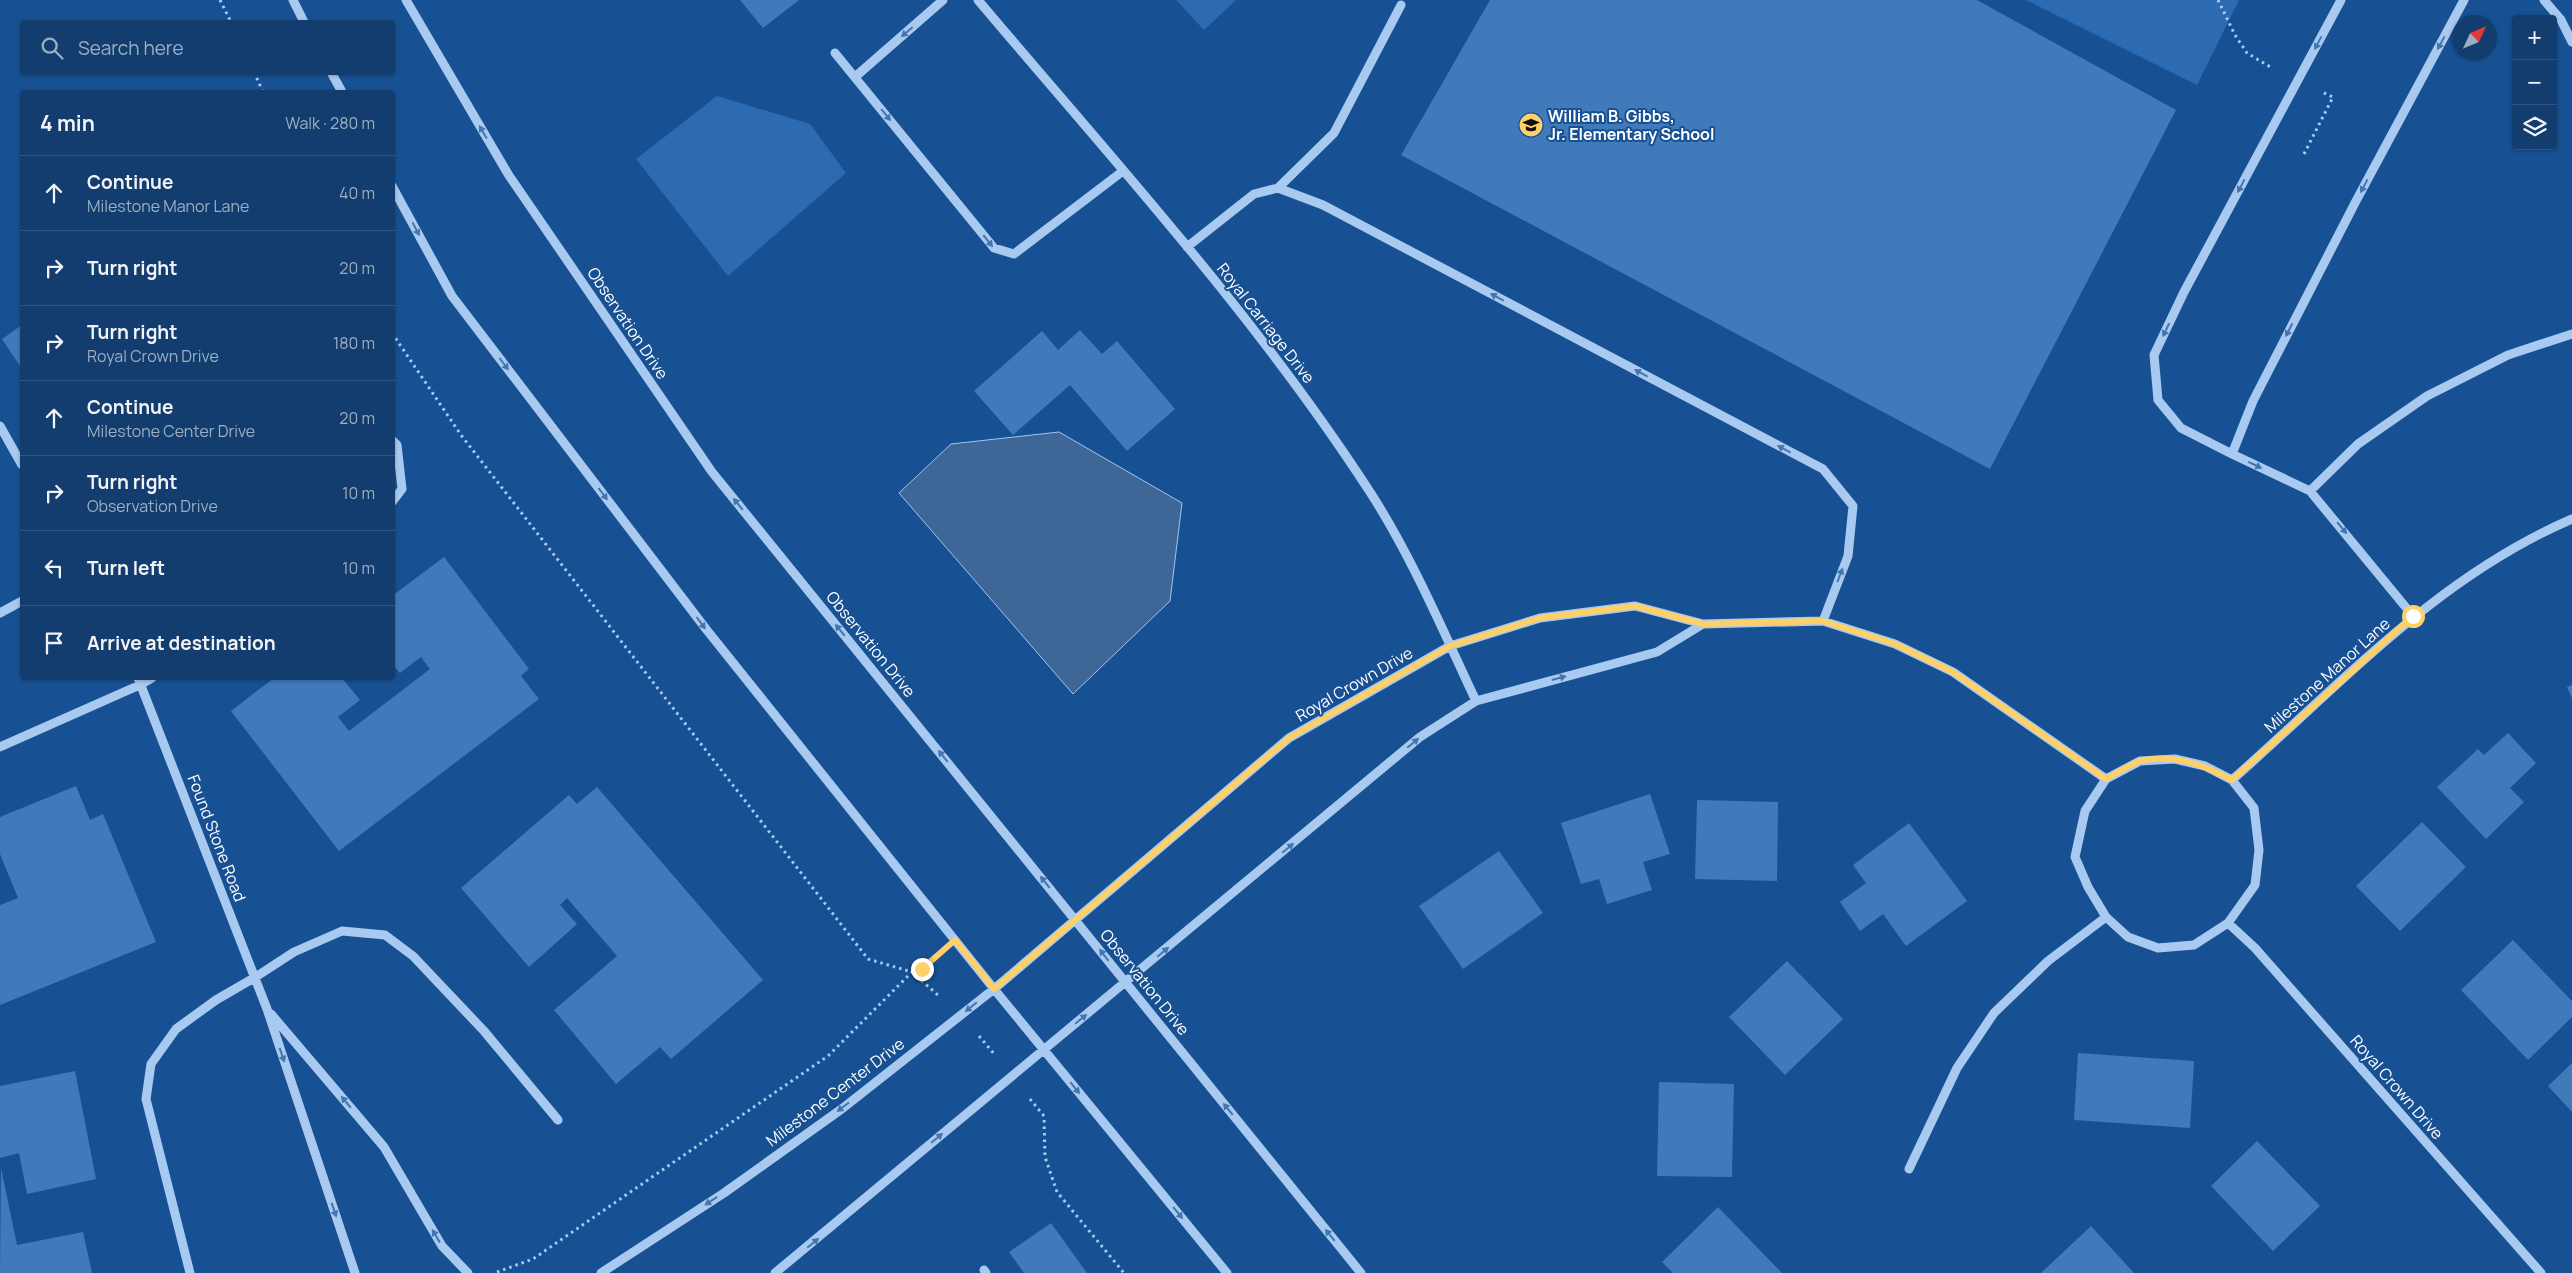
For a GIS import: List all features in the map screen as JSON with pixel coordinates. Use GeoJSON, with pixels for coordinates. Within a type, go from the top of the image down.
{"type":"FeatureCollection","features":[{"type":"Feature","properties":{"kind":"street"},"geometry":{"type":"LineString","coordinates":[[293,0],[303,20]]}},
{"type":"Feature","properties":{"kind":"street","name":"Observation Drive"},"geometry":{"type":"LineString","coordinates":[[406,0],[508,174],[712,472],[1361,1273]]}},
{"type":"Feature","properties":{"kind":"street"},"geometry":{"type":"LineString","coordinates":[[855,77],[943,0]]}},
{"type":"Feature","properties":{"kind":"street","name":"Royal Carriage Drive"},"geometry":{"type":"LineString","coordinates":[[978,0],[1187,247],[1310,404],[1371,494],[1409,563],[1476,701]]}},
{"type":"Feature","properties":{"kind":"street"},"geometry":{"type":"LineString","coordinates":[[2341,0],[2184,292],[2154,355],[2158,400],[2181,428],[2310,491],[2413,616]]}},
{"type":"Feature","properties":{"kind":"street"},"geometry":{"type":"LineString","coordinates":[[2232,454],[2262,383],[2356,201],[2464,0]]}},
{"type":"Feature","properties":{"kind":"street"},"geometry":{"type":"LineString","coordinates":[[2544,0],[2561,20],[2572,42]]}},
{"type":"Feature","properties":{"kind":"street"},"geometry":{"type":"LineString","coordinates":[[1187,247],[1254,194],[1278,188],[1334,133],[1401,5]]}},
{"type":"Feature","properties":{"kind":"street"},"geometry":{"type":"LineString","coordinates":[[835,53],[994,248],[1014,254],[1123,171]]}},
{"type":"Feature","properties":{"kind":"street"},"geometry":{"type":"LineString","coordinates":[[333,75],[341,90]]}},
{"type":"Feature","properties":{"kind":"street"},"geometry":{"type":"LineString","coordinates":[[1278,188],[1323,205],[1823,469],[1853,506],[1848,556],[1823,621]]}},
{"type":"Feature","properties":{"kind":"street"},"geometry":{"type":"LineString","coordinates":[[395,192],[452,296],[706,629],[994,989],[1227,1273]]}},
{"type":"Feature","properties":{"kind":"street"},"geometry":{"type":"LineString","coordinates":[[2310,491],[2358,444],[2428,396],[2508,355],[2572,334]]}},
{"type":"Feature","properties":{"kind":"street"},"geometry":{"type":"LineString","coordinates":[[0,426],[20,461]]}},
{"type":"Feature","properties":{"kind":"street"},"geometry":{"type":"LineString","coordinates":[[395,442],[397,444],[402,489],[395,498]]}},
{"type":"Feature","properties":{"kind":"street","name":"Milestone Manor Lane"},"geometry":{"type":"LineString","coordinates":[[2232,780],[2413,616],[2463,578],[2540,533],[2572,519]]}},
{"type":"Feature","properties":{"kind":"street"},"geometry":{"type":"LineString","coordinates":[[0,613],[20,602]]}},
{"type":"Feature","properties":{"kind":"street","name":"Royal Crown Drive"},"geometry":{"type":"LineString","coordinates":[[1076,920],[1289,738],[1450,646],[1540,618],[1635,606],[1703,624],[1823,621],[1895,644],[1953,672],[2106,779]]}},
{"type":"Feature","properties":{"kind":"street","name":"Royal Crown Drive"},"geometry":{"type":"LineString","coordinates":[[1126,983],[1420,737],[1476,701],[1657,652],[1703,624]]}},
{"type":"Feature","properties":{"kind":"street"},"geometry":{"type":"LineString","coordinates":[[0,747],[140,681]]}},
{"type":"Feature","properties":{"kind":"street","name":"Found Stone Road"},"geometry":{"type":"LineString","coordinates":[[140,681],[267,1009],[355,1273]]}},
{"type":"Feature","properties":{"kind":"street"},"geometry":{"type":"LineString","coordinates":[[2175,759],[2205,766],[2232,780],[2254,808],[2259,850],[2255,885],[2228,923],[2194,945],[2158,948],[2128,937],[2106,917],[2088,888],[2075,856],[2085,811],[2106,779],[2140,762],[2175,759]]}},
{"type":"Feature","properties":{"kind":"street"},"geometry":{"type":"LineString","coordinates":[[1909,1169],[1957,1068],[1994,1013],[2048,961],[2106,917]]}},
{"type":"Feature","properties":{"kind":"street","name":"Milestone Center Drive"},"geometry":{"type":"LineString","coordinates":[[601,1273],[724,1193],[843,1108],[962,1015],[1076,920]]}},
{"type":"Feature","properties":{"kind":"street","name":"Royal Crown Drive"},"geometry":{"type":"LineString","coordinates":[[2228,923],[2255,948],[2541,1273]]}},
{"type":"Feature","properties":{"kind":"street"},"geometry":{"type":"LineString","coordinates":[[190,1273],[146,1099],[151,1064],[176,1029],[216,1000],[294,952],[342,931],[385,936],[413,956],[484,1031],[558,1120]]}},
{"type":"Feature","properties":{"kind":"street"},"geometry":{"type":"LineString","coordinates":[[774,1273],[1126,983]]}},
{"type":"Feature","properties":{"kind":"street","name":"Found Stone Road"},"geometry":{"type":"LineString","coordinates":[[267,1009],[384,1147],[442,1246],[468,1273]]}},
{"type":"Feature","properties":{"kind":"path"},"geometry":{"type":"LineString","coordinates":[[220,0],[230,20]]}},
{"type":"Feature","properties":{"kind":"path"},"geometry":{"type":"LineString","coordinates":[[255,75],[262,90]]}},
{"type":"Feature","properties":{"kind":"path"},"geometry":{"type":"LineString","coordinates":[[395,337],[461,435],[862,953],[868,959],[912,972],[962,1015],[1044,1116],[1044,1157],[1057,1192],[1124,1273]]}},
{"type":"Feature","properties":{"kind":"path"},"geometry":{"type":"LineString","coordinates":[[493,1273],[533,1259],[828,1056],[912,972],[922,969],[955,940]]}},
{"type":"Feature","properties":{"kind":"shaded area"},"geometry":{"type":"Polygon","coordinates":[[[1176,0],[1236,0],[1204,30],[1176,0]]]}},
{"type":"Feature","properties":{"kind":"shaded area"},"geometry":{"type":"Polygon","coordinates":[[[2026,0],[2239,0],[2197,85],[2026,0]]]}},
{"type":"Feature","properties":{"kind":"shaded area"},"geometry":{"type":"Polygon","coordinates":[[[717,96],[810,124],[846,173],[728,276],[636,159],[717,96]]]}},
{"type":"Feature","properties":{"kind":"shaded area"},"geometry":{"type":"Polygon","coordinates":[[[1059,432],[1182,503],[1170,601],[1073,694],[899,493],[951,444],[1059,432]]]}},
{"type":"Feature","properties":{"kind":"building"},"geometry":{"type":"Polygon","coordinates":[[[740,0],[799,0],[763,28],[740,0]]]}},
{"type":"Feature","properties":{"kind":"building"},"geometry":{"type":"Polygon","coordinates":[[[1490,0],[1977,0],[2176,110],[1990,469],[1401,155],[1490,0]]]}},
{"type":"Feature","properties":{"kind":"building"},"geometry":{"type":"Polygon","coordinates":[[[20,326],[20,366],[2,339],[20,326]]]}},
{"type":"Feature","properties":{"kind":"building"},"geometry":{"type":"Polygon","coordinates":[[[1080,330],[1102,354],[1117,341],[1175,409],[1127,451],[1070,385],[1013,435],[974,391],[1042,331],[1058,350],[1080,330]]]}},
{"type":"Feature","properties":{"kind":"building"},"geometry":{"type":"Polygon","coordinates":[[[444,557],[529,669],[521,676],[539,699],[339,851],[231,711],[271,680],[344,680],[360,700],[338,717],[349,731],[430,669],[421,657],[400,673],[395,667],[395,594],[444,557]]]}},
{"type":"Feature","properties":{"kind":"building"},"geometry":{"type":"Polygon","coordinates":[[[2572,685],[2572,698],[2567,687],[2572,685]]]}},
{"type":"Feature","properties":{"kind":"building"},"geometry":{"type":"Polygon","coordinates":[[[2508,733],[2536,763],[2510,788],[2524,802],[2486,839],[2437,787],[2478,749],[2484,755],[2508,733]]]}},
{"type":"Feature","properties":{"kind":"building"},"geometry":{"type":"Polygon","coordinates":[[[76,786],[90,820],[103,814],[156,942],[0,1005],[0,905],[18,898],[0,854],[0,817],[76,786]]]}},
{"type":"Feature","properties":{"kind":"building"},"geometry":{"type":"Polygon","coordinates":[[[597,787],[763,980],[671,1059],[660,1047],[616,1084],[554,1010],[617,956],[567,898],[560,905],[577,924],[529,967],[461,888],[569,795],[577,804],[597,787]]]}},
{"type":"Feature","properties":{"kind":"building"},"geometry":{"type":"Polygon","coordinates":[[[1650,794],[1670,854],[1643,862],[1652,890],[1607,904],[1599,879],[1581,884],[1561,823],[1650,794]]]}},
{"type":"Feature","properties":{"kind":"building"},"geometry":{"type":"Polygon","coordinates":[[[1697,800],[1778,802],[1777,881],[1695,879],[1697,800]]]}},
{"type":"Feature","properties":{"kind":"building"},"geometry":{"type":"Polygon","coordinates":[[[2422,822],[2466,867],[2400,931],[2356,886],[2422,822]]]}},
{"type":"Feature","properties":{"kind":"building"},"geometry":{"type":"Polygon","coordinates":[[[1909,823],[1967,901],[1906,946],[1883,914],[1860,931],[1840,902],[1866,883],[1853,865],[1909,823]]]}},
{"type":"Feature","properties":{"kind":"building"},"geometry":{"type":"Polygon","coordinates":[[[1499,851],[1543,913],[1463,969],[1419,906],[1499,851]]]}},
{"type":"Feature","properties":{"kind":"building"},"geometry":{"type":"Polygon","coordinates":[[[2513,940],[2572,1001],[2572,1017],[2528,1060],[2461,990],[2513,940]]]}},
{"type":"Feature","properties":{"kind":"building"},"geometry":{"type":"Polygon","coordinates":[[[1787,961],[1843,1019],[1785,1075],[1729,1017],[1787,961]]]}},
{"type":"Feature","properties":{"kind":"building"},"geometry":{"type":"Polygon","coordinates":[[[2078,1053],[2194,1061],[2190,1128],[2074,1120],[2078,1053]]]}},
{"type":"Feature","properties":{"kind":"building"},"geometry":{"type":"Polygon","coordinates":[[[2572,1063],[2572,1112],[2548,1086],[2572,1063]]]}},
{"type":"Feature","properties":{"kind":"building"},"geometry":{"type":"Polygon","coordinates":[[[75,1071],[96,1179],[27,1194],[19,1153],[0,1158],[0,1086],[75,1071]]]}},
{"type":"Feature","properties":{"kind":"building"},"geometry":{"type":"Polygon","coordinates":[[[1659,1082],[1734,1084],[1732,1177],[1657,1176],[1659,1082]]]}},
{"type":"Feature","properties":{"kind":"building"},"geometry":{"type":"Polygon","coordinates":[[[2257,1141],[2320,1206],[2273,1251],[2211,1186],[2257,1141]]]}},
{"type":"Feature","properties":{"kind":"building"},"geometry":{"type":"Polygon","coordinates":[[[1,1168],[17,1245],[83,1232],[92,1273],[0,1273],[1,1168]]]}},
{"type":"Feature","properties":{"kind":"building"},"geometry":{"type":"Polygon","coordinates":[[[1718,1207],[1782,1273],[1673,1273],[1662,1262],[1718,1207]]]}},
{"type":"Feature","properties":{"kind":"building"},"geometry":{"type":"Polygon","coordinates":[[[1051,1223],[1087,1273],[1024,1273],[1009,1252],[1051,1223]]]}},
{"type":"Feature","properties":{"kind":"building"},"geometry":{"type":"Polygon","coordinates":[[[2091,1226],[2134,1273],[2041,1273],[2091,1226]]]}},
{"type":"Feature","properties":{"kind":"place","name":"William B. Gibbs, Jr. Elementary School"},"geometry":{"type":"Point","coordinates":[1531,125]}},
{"type":"Feature","properties":{"kind":"route"},"geometry":{"type":"LineString","coordinates":[[922,969],[955,940],[994,989],[1289,738],[1450,646],[1540,618],[1635,606],[1703,624],[1823,621],[1895,644],[1953,672],[2106,779],[2140,762],[2175,759],[2205,766],[2232,780],[2413,616]]}}]}
